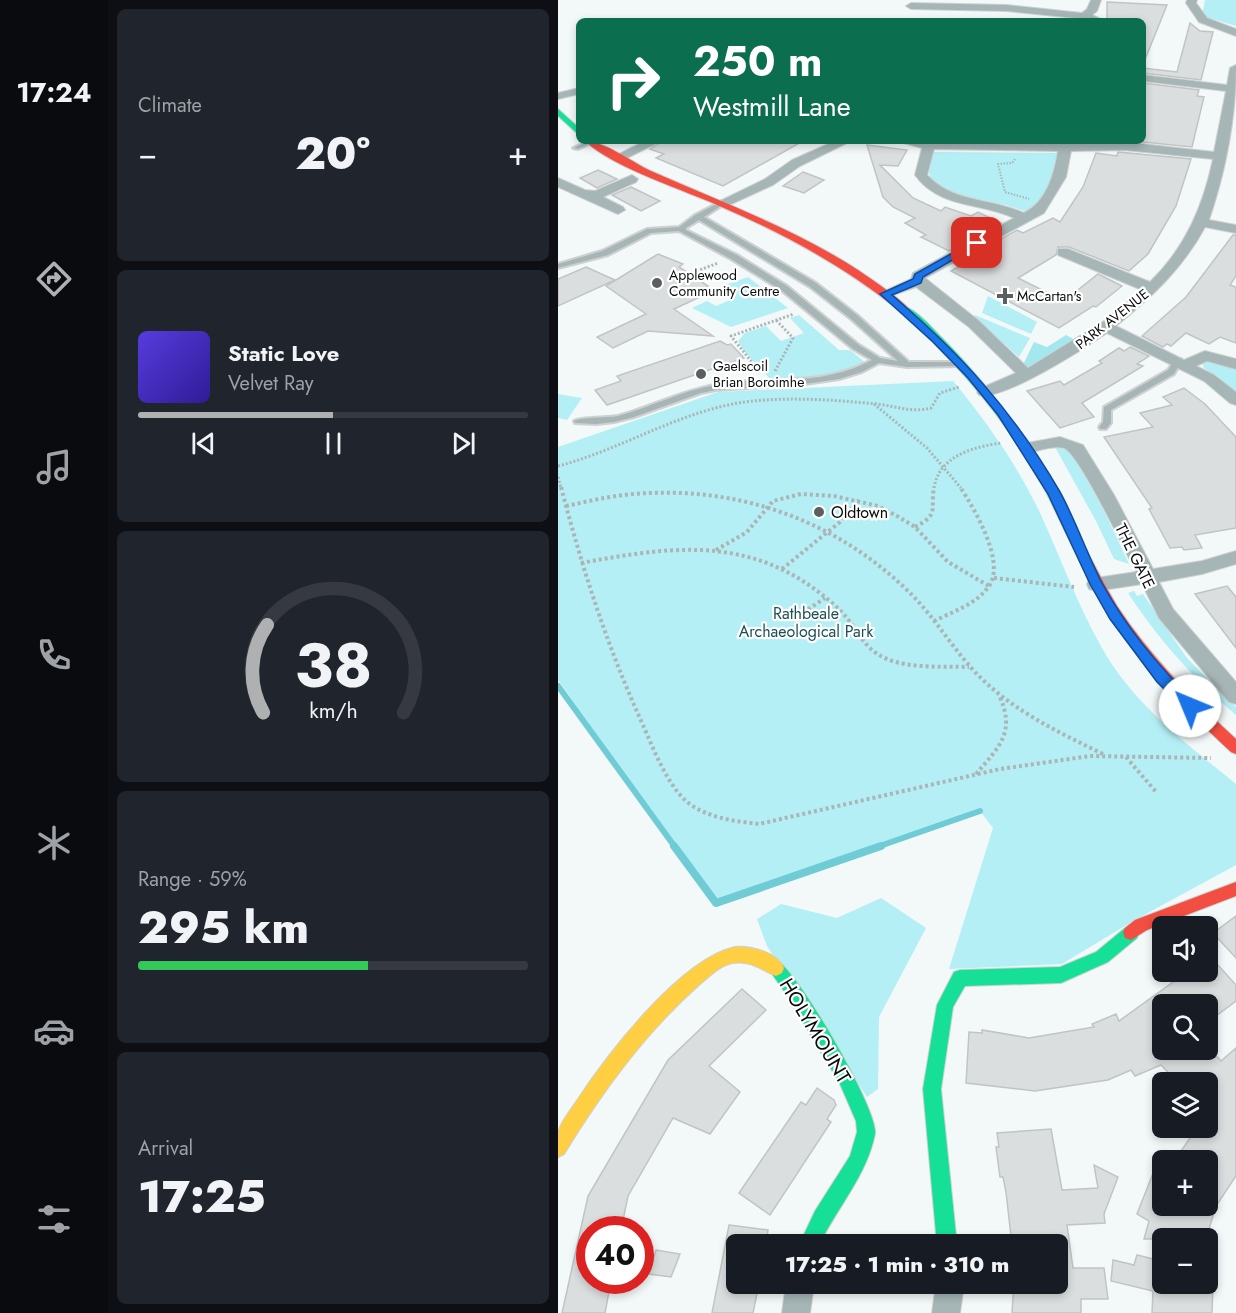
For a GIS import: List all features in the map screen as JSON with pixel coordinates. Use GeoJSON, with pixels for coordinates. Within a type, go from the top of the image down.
{"type":"FeatureCollection","features":[{"type":"Feature","properties":{"kind":"street"},"geometry":{"type":"LineString","coordinates":[[1084,16],[1092,11],[1096,0]]}},
{"type":"Feature","properties":{"kind":"street"},"geometry":{"type":"LineString","coordinates":[[1178,0],[1192,0],[1197,13],[1213,26],[1236,33]]}},
{"type":"Feature","properties":{"kind":"street"},"geometry":{"type":"LineString","coordinates":[[914,18],[909,3],[984,4],[1090,18]]}},
{"type":"Feature","properties":{"kind":"street","name":"PARK AVENUE"},"geometry":{"type":"LineString","coordinates":[[985,392],[1076,348],[1106,327],[1151,288],[1182,253],[1201,222],[1234,89],[1236,68]]}},
{"type":"Feature","properties":{"kind":"street"},"geometry":{"type":"LineString","coordinates":[[1146,78],[1234,89]]}},
{"type":"Feature","properties":{"kind":"street"},"geometry":{"type":"LineString","coordinates":[[559,95],[576,92]]}},
{"type":"Feature","properties":{"kind":"street"},"geometry":{"type":"LineString","coordinates":[[558,111],[576,130]]}},
{"type":"Feature","properties":{"kind":"street"},"geometry":{"type":"LineString","coordinates":[[1220,140],[1236,142]]}},
{"type":"Feature","properties":{"kind":"street"},"geometry":{"type":"LineString","coordinates":[[593,144],[646,172],[722,203],[822,252],[885,294],[919,322],[961,364],[1027,448],[1054,493],[1096,584],[1130,638],[1161,678],[1236,748]]}},
{"type":"Feature","properties":{"kind":"street"},"geometry":{"type":"LineString","coordinates":[[617,158],[648,144]]}},
{"type":"Feature","properties":{"kind":"street"},"geometry":{"type":"LineString","coordinates":[[722,203],[769,182],[796,163],[838,144]]}},
{"type":"Feature","properties":{"kind":"street"},"geometry":{"type":"LineString","coordinates":[[922,144],[1004,144],[1065,148],[1125,146],[1218,156]]}},
{"type":"Feature","properties":{"kind":"street"},"geometry":{"type":"LineString","coordinates":[[929,145],[921,175],[928,186],[955,199],[1005,208],[1024,218]]}},
{"type":"Feature","properties":{"kind":"street"},"geometry":{"type":"LineString","coordinates":[[885,294],[918,280],[918,276],[1039,210],[1060,177],[1065,148]]}},
{"type":"Feature","properties":{"kind":"street"},"geometry":{"type":"LineString","coordinates":[[593,196],[632,179]]}},
{"type":"Feature","properties":{"kind":"street"},"geometry":{"type":"LineString","coordinates":[[558,182],[583,195],[593,196],[618,210]]}},
{"type":"Feature","properties":{"kind":"street"},"geometry":{"type":"LineString","coordinates":[[1201,222],[1236,229]]}},
{"type":"Feature","properties":{"kind":"street"},"geometry":{"type":"LineString","coordinates":[[1063,252],[1151,288]]}},
{"type":"Feature","properties":{"kind":"street"},"geometry":{"type":"LineString","coordinates":[[918,280],[959,311],[1026,374]]}},
{"type":"Feature","properties":{"kind":"street"},"geometry":{"type":"LineString","coordinates":[[1106,327],[1182,363],[1209,378],[1236,399]]}},
{"type":"Feature","properties":{"kind":"street"},"geometry":{"type":"LineString","coordinates":[[1182,363],[1205,356],[1236,364]]}},
{"type":"Feature","properties":{"kind":"street","name":"THE GATE"},"geometry":{"type":"LineString","coordinates":[[1027,448],[1063,442],[1077,449],[1105,495],[1145,576],[1175,626],[1236,696]]}},
{"type":"Feature","properties":{"kind":"street"},"geometry":{"type":"LineString","coordinates":[[1096,584],[1216,564],[1236,557]]}},
{"type":"Feature","properties":{"kind":"street"},"geometry":{"type":"LineString","coordinates":[[946,1234],[932,1089],[945,1005],[960,978],[1061,975],[1102,957],[1141,925],[1236,889]]}},
{"type":"Feature","properties":{"kind":"street","name":"HOLYMOUNT"},"geometry":{"type":"LineString","coordinates":[[558,1148],[615,1056],[645,1023],[717,961],[732,954],[752,956],[770,963],[785,978],[841,1070],[862,1113],[866,1131],[861,1152],[815,1234]]}},
{"type":"Feature","properties":{"kind":"street"},"geometry":{"type":"LineString","coordinates":[[796,1313],[799,1294]]}},
{"type":"Feature","properties":{"kind":"street"},"geometry":{"type":"LineString","coordinates":[[946,1313],[949,1294]]}},
{"type":"Feature","properties":{"kind":"lane"},"geometry":{"type":"LineString","coordinates":[[576,148],[585,144]]}},
{"type":"Feature","properties":{"kind":"lane"},"geometry":{"type":"LineString","coordinates":[[632,179],[646,172]]}},
{"type":"Feature","properties":{"kind":"lane"},"geometry":{"type":"LineString","coordinates":[[558,266],[605,253],[650,231],[681,229],[722,203]]}},
{"type":"Feature","properties":{"kind":"lane"},"geometry":{"type":"LineString","coordinates":[[698,217],[813,285],[854,317],[907,365]]}},
{"type":"Feature","properties":{"kind":"lane"},"geometry":{"type":"LineString","coordinates":[[681,229],[760,273],[810,307],[856,347],[878,360],[907,365],[961,364]]}},
{"type":"Feature","properties":{"kind":"lane"},"geometry":{"type":"LineString","coordinates":[[578,421],[612,422],[715,387],[812,383],[838,378],[866,368],[878,360]]}},
{"type":"Feature","properties":{"kind":"lane"},"geometry":{"type":"LineString","coordinates":[[1103,427],[1107,423],[1107,409],[1171,372],[1182,363]]}},
{"type":"Feature","properties":{"kind":"path"},"geometry":{"type":"LineString","coordinates":[[1020,153],[1012,164],[998,164],[1005,192],[1044,203]]}},
{"type":"Feature","properties":{"kind":"path"},"geometry":{"type":"LineString","coordinates":[[776,320],[793,338],[769,383],[730,336],[810,307]]}},
{"type":"Feature","properties":{"kind":"path"},"geometry":{"type":"LineString","coordinates":[[558,466],[605,453],[665,423],[719,406],[770,400],[873,404],[914,411],[934,405],[940,393],[962,386]]}},
{"type":"Feature","properties":{"kind":"path"},"geometry":{"type":"LineString","coordinates":[[873,404],[914,434],[945,464],[968,497],[984,532],[993,560],[994,578],[985,591],[934,621]]}},
{"type":"Feature","properties":{"kind":"path"},"geometry":{"type":"LineString","coordinates":[[915,527],[930,519],[934,511],[931,495],[933,484],[945,464],[972,449],[1004,443]]}},
{"type":"Feature","properties":{"kind":"path"},"geometry":{"type":"LineString","coordinates":[[558,477],[581,563],[612,656],[659,761],[685,800],[702,811],[723,819],[759,824],[976,775],[1078,758],[1216,758]]}},
{"type":"Feature","properties":{"kind":"path"},"geometry":{"type":"LineString","coordinates":[[566,506],[632,494],[679,493],[741,499],[803,517],[829,530],[870,558],[909,592],[969,667],[998,694],[1029,717],[1108,757]]}},
{"type":"Feature","properties":{"kind":"path"},"geometry":{"type":"LineString","coordinates":[[716,550],[747,532],[767,505],[781,497],[801,494],[860,500],[878,506],[915,527],[948,562],[970,577],[989,586]]}},
{"type":"Feature","properties":{"kind":"path"},"geometry":{"type":"LineString","coordinates":[[782,569],[829,530],[860,500]]}},
{"type":"Feature","properties":{"kind":"path"},"geometry":{"type":"LineString","coordinates":[[581,563],[628,555],[716,550],[752,557],[782,569],[825,598],[845,616],[878,654],[891,659],[969,667]]}},
{"type":"Feature","properties":{"kind":"path"},"geometry":{"type":"LineString","coordinates":[[994,578],[1077,587]]}},
{"type":"Feature","properties":{"kind":"path"},"geometry":{"type":"LineString","coordinates":[[798,616],[825,598]]}},
{"type":"Feature","properties":{"kind":"path"},"geometry":{"type":"LineString","coordinates":[[976,775],[997,750],[1004,730],[1008,714],[998,694]]}},
{"type":"Feature","properties":{"kind":"path"},"geometry":{"type":"LineString","coordinates":[[1125,757],[1157,793]]}},
{"type":"Feature","properties":{"kind":"green space"},"geometry":{"type":"Polygon","coordinates":[[[1205,0],[1236,0],[1236,26],[1202,16],[1205,0]]]}},
{"type":"Feature","properties":{"kind":"green space"},"geometry":{"type":"Polygon","coordinates":[[[933,152],[1060,153],[1056,170],[1045,194],[1027,212],[1006,205],[963,198],[933,183],[927,168],[933,152]]]}},
{"type":"Feature","properties":{"kind":"green space"},"geometry":{"type":"Polygon","coordinates":[[[748,277],[788,308],[731,327],[692,308],[707,301],[716,306],[735,298],[725,285],[748,277]]]}},
{"type":"Feature","properties":{"kind":"green space"},"geometry":{"type":"Polygon","coordinates":[[[988,296],[1037,322],[1031,334],[982,313],[988,296]]]}},
{"type":"Feature","properties":{"kind":"green space"},"geometry":{"type":"Polygon","coordinates":[[[799,315],[839,350],[850,350],[866,363],[863,367],[818,379],[772,381],[744,351],[738,341],[745,333],[766,326],[781,341],[804,333],[790,318],[799,315]]]}},
{"type":"Feature","properties":{"kind":"green space"},"geometry":{"type":"Polygon","coordinates":[[[975,315],[1030,338],[1019,357],[974,317],[975,315]]]}},
{"type":"Feature","properties":{"kind":"green space"},"geometry":{"type":"Polygon","coordinates":[[[1205,361],[1236,368],[1236,392],[1204,368],[1202,363],[1205,361]]]}},
{"type":"Feature","properties":{"kind":"green space","name":"Rathbeale Archaeological Park"},"geometry":{"type":"Polygon","coordinates":[[[953,381],[990,428],[1022,479],[1041,515],[1085,616],[1115,668],[1129,687],[1162,722],[1236,784],[1236,865],[1133,921],[1062,964],[949,969],[993,828],[980,811],[716,903],[558,680],[558,447],[718,392],[953,381]]]}},
{"type":"Feature","properties":{"kind":"green space"},"geometry":{"type":"Polygon","coordinates":[[[558,394],[582,398],[567,420],[558,418],[558,394]]]}},
{"type":"Feature","properties":{"kind":"green space"},"geometry":{"type":"Polygon","coordinates":[[[1055,447],[1068,450],[1086,477],[1129,564],[1114,559],[1055,447]]]}},
{"type":"Feature","properties":{"kind":"green space"},"geometry":{"type":"Polygon","coordinates":[[[1134,591],[1137,596],[1143,594],[1187,658],[1236,707],[1236,715],[1191,673],[1164,642],[1128,593],[1134,591]]]}},
{"type":"Feature","properties":{"kind":"green space"},"geometry":{"type":"Polygon","coordinates":[[[881,898],[926,928],[879,1017],[878,1089],[867,1097],[767,946],[757,919],[781,904],[837,918],[881,898]]]}},
{"type":"Feature","properties":{"kind":"shaded area"},"geometry":{"type":"Polygon","coordinates":[[[1066,335],[1077,341],[1029,367],[1023,365],[1034,342],[1047,347],[1066,335]]]}},
{"type":"Feature","properties":{"kind":"building"},"geometry":{"type":"Polygon","coordinates":[[[1107,2],[1167,5],[1146,57],[1146,18],[1107,18],[1107,2]]]}},
{"type":"Feature","properties":{"kind":"building"},"geometry":{"type":"Polygon","coordinates":[[[1190,23],[1200,31],[1213,32],[1201,80],[1146,73],[1146,68],[1177,72],[1190,23]]]}},
{"type":"Feature","properties":{"kind":"building"},"geometry":{"type":"Polygon","coordinates":[[[1146,83],[1199,90],[1197,96],[1204,97],[1192,147],[1146,142],[1146,83]]]}},
{"type":"Feature","properties":{"kind":"building"},"geometry":{"type":"Polygon","coordinates":[[[658,144],[798,144],[723,186],[656,158],[664,154],[650,149],[658,144]]]}},
{"type":"Feature","properties":{"kind":"building"},"geometry":{"type":"Polygon","coordinates":[[[867,145],[907,150],[898,166],[880,165],[913,198],[941,211],[945,207],[971,216],[978,212],[1001,223],[949,251],[921,237],[926,235],[905,223],[915,218],[893,207],[883,197],[867,145]]]}},
{"type":"Feature","properties":{"kind":"building"},"geometry":{"type":"Polygon","coordinates":[[[1118,152],[1191,159],[1176,206],[1148,254],[1129,271],[1069,247],[1058,247],[1056,255],[1018,278],[1064,301],[1098,274],[1122,286],[1096,307],[1093,306],[1059,328],[951,271],[969,261],[965,259],[1017,230],[1023,233],[1053,218],[1060,222],[1083,187],[1096,153],[1117,156],[1118,152]]]}},
{"type":"Feature","properties":{"kind":"building"},"geometry":{"type":"Polygon","coordinates":[[[598,170],[617,179],[597,188],[580,178],[598,170]]]}},
{"type":"Feature","properties":{"kind":"building"},"geometry":{"type":"Polygon","coordinates":[[[803,172],[824,180],[804,193],[783,186],[803,172]]]}},
{"type":"Feature","properties":{"kind":"building"},"geometry":{"type":"Polygon","coordinates":[[[631,187],[660,201],[641,211],[612,195],[631,187]]]}},
{"type":"Feature","properties":{"kind":"building"},"geometry":{"type":"Polygon","coordinates":[[[1233,235],[1236,235],[1236,276],[1230,285],[1236,287],[1236,343],[1220,337],[1209,344],[1186,333],[1171,346],[1167,344],[1163,347],[1142,336],[1186,297],[1233,235]]]}},
{"type":"Feature","properties":{"kind":"building","name":"Applewood Community Centre"},"geometry":{"type":"Polygon","coordinates":[[[658,254],[683,264],[679,267],[708,286],[705,288],[711,292],[674,309],[713,336],[648,331],[613,348],[597,337],[646,314],[606,286],[658,254]]]}},
{"type":"Feature","properties":{"kind":"building"},"geometry":{"type":"Polygon","coordinates":[[[586,267],[615,280],[558,306],[558,279],[586,267]]]}},
{"type":"Feature","properties":{"kind":"building"},"geometry":{"type":"Polygon","coordinates":[[[720,341],[727,345],[731,344],[744,358],[607,405],[595,390],[621,381],[617,376],[720,341]]]}},
{"type":"Feature","properties":{"kind":"building"},"geometry":{"type":"Polygon","coordinates":[[[1130,347],[1149,356],[1137,364],[1143,366],[1082,403],[1094,417],[1060,428],[1027,391],[1060,381],[1064,385],[1102,363],[1099,361],[1119,348],[1124,351],[1130,347]]]}},
{"type":"Feature","properties":{"kind":"building"},"geometry":{"type":"Polygon","coordinates":[[[1184,388],[1205,404],[1236,437],[1236,528],[1195,535],[1202,548],[1184,550],[1182,547],[1170,548],[1149,509],[1152,508],[1104,437],[1153,427],[1140,413],[1172,405],[1163,397],[1184,388]]]}},
{"type":"Feature","properties":{"kind":"building"},"geometry":{"type":"Polygon","coordinates":[[[1227,586],[1236,597],[1236,648],[1195,594],[1227,586]]]}},
{"type":"Feature","properties":{"kind":"building"},"geometry":{"type":"Polygon","coordinates":[[[1236,916],[1236,958],[1218,938],[1218,929],[1236,916]]]}},
{"type":"Feature","properties":{"kind":"building"},"geometry":{"type":"Polygon","coordinates":[[[1218,965],[1236,985],[1236,1001],[1218,1014],[1218,994],[1156,994],[1173,982],[1218,982],[1218,965]]]}},
{"type":"Feature","properties":{"kind":"building"},"geometry":{"type":"Polygon","coordinates":[[[742,989],[766,1010],[709,1066],[740,1092],[710,1134],[673,1118],[628,1196],[624,1216],[584,1216],[588,1196],[668,1060],[742,989]]]}},
{"type":"Feature","properties":{"kind":"building"},"geometry":{"type":"Polygon","coordinates":[[[1152,997],[1152,1060],[1218,1060],[1218,1058],[1221,1061],[1236,1048],[1236,1176],[1218,1203],[1218,1150],[1182,1150],[1190,1138],[1218,1138],[1218,1072],[1168,1072],[1161,1065],[1135,1076],[1131,1070],[1108,1080],[1035,1091],[966,1083],[969,1032],[982,1033],[982,1030],[1029,1038],[1094,1027],[1092,1024],[1116,1014],[1119,1021],[1152,997]]]}},
{"type":"Feature","properties":{"kind":"building"},"geometry":{"type":"Polygon","coordinates":[[[817,1088],[834,1100],[836,1105],[827,1119],[831,1122],[770,1215],[739,1193],[801,1102],[806,1105],[817,1088]]]}},
{"type":"Feature","properties":{"kind":"building"},"geometry":{"type":"Polygon","coordinates":[[[1051,1129],[1062,1190],[1098,1188],[1094,1165],[1118,1177],[1104,1214],[1105,1223],[1067,1225],[1073,1268],[1104,1268],[1108,1299],[1081,1299],[1081,1313],[1012,1313],[1013,1294],[1068,1294],[1068,1234],[1011,1234],[1006,1192],[1003,1177],[1000,1177],[996,1147],[999,1147],[997,1133],[1051,1129]]]}},
{"type":"Feature","properties":{"kind":"building"},"geometry":{"type":"Polygon","coordinates":[[[1152,1176],[1152,1216],[1213,1216],[1209,1228],[1152,1228],[1152,1239],[1144,1239],[1149,1221],[1137,1214],[1152,1176]]]}},
{"type":"Feature","properties":{"kind":"building"},"geometry":{"type":"Polygon","coordinates":[[[729,1225],[768,1230],[767,1234],[727,1234],[729,1225]]]}},
{"type":"Feature","properties":{"kind":"building"},"geometry":{"type":"Polygon","coordinates":[[[726,1241],[726,1294],[757,1294],[753,1313],[712,1313],[726,1241]]]}},
{"type":"Feature","properties":{"kind":"building"},"geometry":{"type":"Polygon","coordinates":[[[576,1250],[576,1294],[609,1294],[605,1313],[562,1313],[576,1250]]]}},
{"type":"Feature","properties":{"kind":"building"},"geometry":{"type":"Polygon","coordinates":[[[656,1250],[680,1254],[671,1277],[654,1275],[656,1250]]]}},
{"type":"Feature","properties":{"kind":"building"},"geometry":{"type":"Polygon","coordinates":[[[1137,1255],[1152,1259],[1152,1291],[1111,1281],[1113,1260],[1134,1265],[1137,1255]]]}},
{"type":"Feature","properties":{"kind":"building"},"geometry":{"type":"Polygon","coordinates":[[[1153,1294],[1213,1294],[1212,1313],[1152,1313],[1153,1294]]]}},
{"type":"Feature","properties":{"kind":"waterway"},"geometry":{"type":"LineString","coordinates":[[558,686],[675,847]]}},
{"type":"Feature","properties":{"kind":"waterway"},"geometry":{"type":"LineString","coordinates":[[877,847],[980,811]]}},
{"type":"Feature","properties":{"kind":"waterway"},"geometry":{"type":"LineString","coordinates":[[674,846],[716,903],[881,846]]}},
{"type":"Feature","properties":{"kind":"traffic: fast"},"geometry":{"type":"LineString","coordinates":[[558,111],[576,130]]}},
{"type":"Feature","properties":{"kind":"traffic: fast"},"geometry":{"type":"LineString","coordinates":[[904,309],[960,362],[1008,421],[1048,485],[1082,553]]}},
{"type":"Feature","properties":{"kind":"traffic: fast"},"geometry":{"type":"LineString","coordinates":[[946,1234],[932,1089],[945,1005],[960,978],[1061,975],[1102,957],[1131,933]]}},
{"type":"Feature","properties":{"kind":"traffic: fast"},"geometry":{"type":"LineString","coordinates":[[776,968],[794,991],[846,1078],[865,1121],[866,1132],[858,1160],[814,1234]]}},
{"type":"Feature","properties":{"kind":"traffic: slow"},"geometry":{"type":"LineString","coordinates":[[558,1148],[616,1060],[668,1002],[702,972],[723,958],[742,954],[754,956],[776,968]]}},
{"type":"Feature","properties":{"kind":"traffic: jam"},"geometry":{"type":"LineString","coordinates":[[594,144],[639,168],[726,205],[819,251],[863,278],[904,309]]}},
{"type":"Feature","properties":{"kind":"traffic: jam"},"geometry":{"type":"LineString","coordinates":[[1082,553],[1112,609],[1148,659],[1190,705],[1236,748]]}},
{"type":"Feature","properties":{"kind":"traffic: jam"},"geometry":{"type":"LineString","coordinates":[[1131,933],[1141,925],[1236,889]]}},
{"type":"Feature","properties":{"kind":"place","name":"Applewood Community Centre"},"geometry":{"type":"Point","coordinates":[657,283]}},
{"type":"Feature","properties":{"kind":"place","name":"McCartan's"},"geometry":{"type":"Point","coordinates":[1005,296]}},
{"type":"Feature","properties":{"kind":"place","name":"Gaelscoil Brian Boroimhe"},"geometry":{"type":"Point","coordinates":[701,374]}},
{"type":"Feature","properties":{"kind":"place","name":"Oldtown"},"geometry":{"type":"Point","coordinates":[819,512]}},
{"type":"Feature","properties":{"kind":"route"},"geometry":{"type":"LineString","coordinates":[[977,243],[918,276],[918,280],[885,294],[937,339],[972,375],[1002,413],[1027,448],[1054,493],[1096,584],[1115,616],[1161,678],[1190,706]]}}]}
